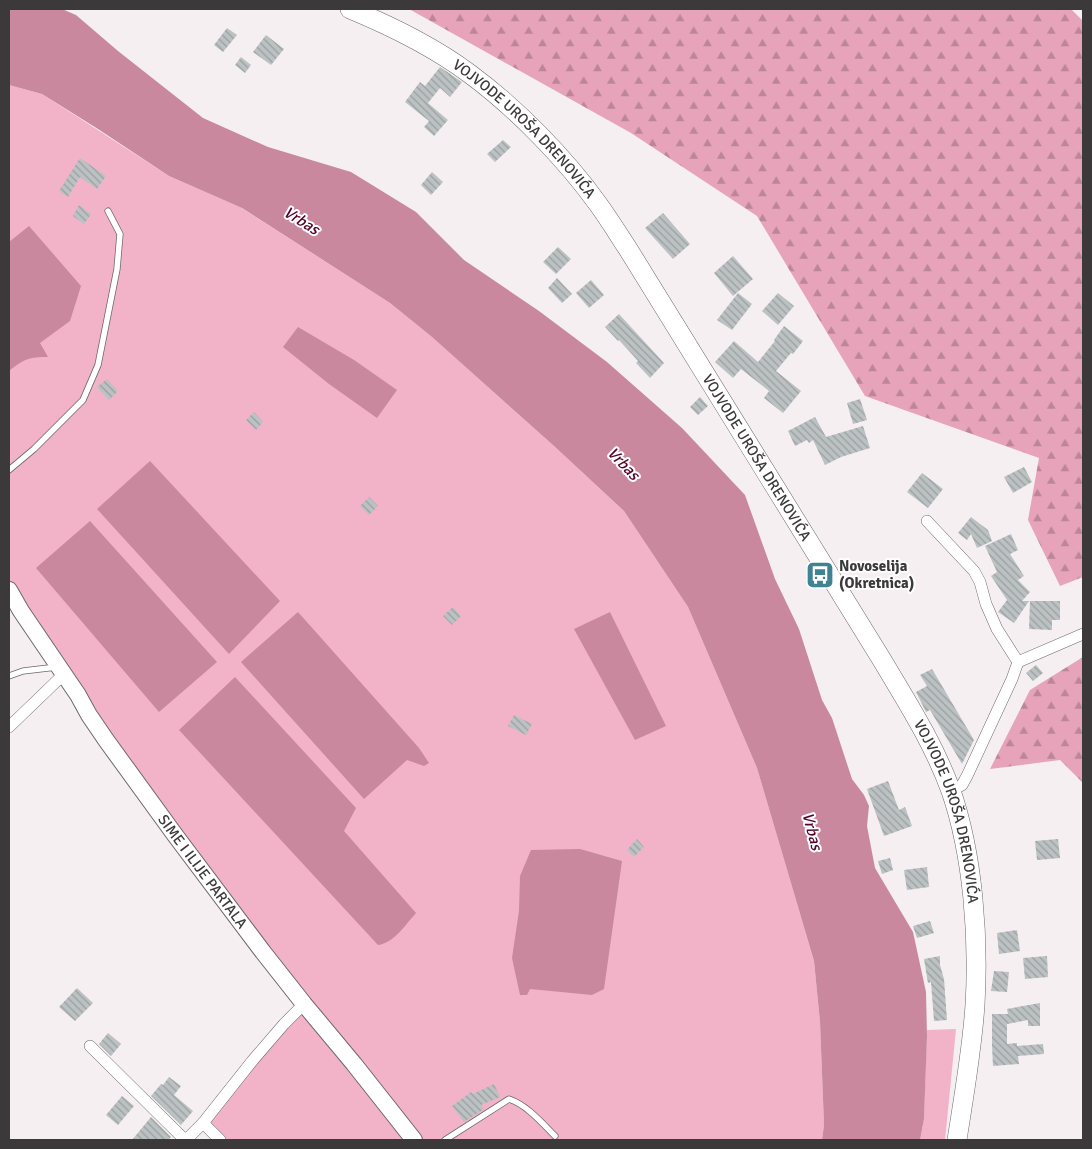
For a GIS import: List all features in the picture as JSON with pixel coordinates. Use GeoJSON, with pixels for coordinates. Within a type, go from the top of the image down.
{"type":"FeatureCollection","features":[{"type":"Feature","properties":{"kind":"main road","name":"VOJVODE UROŠA DRENOVIĆA"},"geometry":{"type":"LineString","coordinates":[[350,9],[422,44],[483,84],[536,133],[569,168],[588,192],[628,249],[882,660],[930,744],[951,791],[967,856],[973,909],[976,956],[974,1007],[969,1064],[957,1140]]}},
{"type":"Feature","properties":{"kind":"street"},"geometry":{"type":"LineString","coordinates":[[927,521],[974,572],[980,582],[986,604],[997,629],[1018,662]]}},
{"type":"Feature","properties":{"kind":"street","name":"SIME I ILIJE PARTALA"},"geometry":{"type":"LineString","coordinates":[[9,590],[21,611],[130,773],[304,1004],[414,1140]]}},
{"type":"Feature","properties":{"kind":"street"},"geometry":{"type":"LineString","coordinates":[[951,791],[962,785],[967,776],[1018,662],[1083,634]]}},
{"type":"Feature","properties":{"kind":"street"},"geometry":{"type":"LineString","coordinates":[[9,728],[61,670]]}},
{"type":"Feature","properties":{"kind":"street"},"geometry":{"type":"LineString","coordinates":[[90,1046],[186,1140],[203,1124],[253,1060],[304,1004]]}},
{"type":"Feature","properties":{"kind":"street"},"geometry":{"type":"LineString","coordinates":[[203,1124],[220,1140]]}},
{"type":"Feature","properties":{"kind":"lane"},"geometry":{"type":"LineString","coordinates":[[9,470],[34,449],[83,400],[98,364],[117,270],[120,234],[108,211]]}},
{"type":"Feature","properties":{"kind":"lane"},"geometry":{"type":"LineString","coordinates":[[9,675],[23,671],[61,670]]}},
{"type":"Feature","properties":{"kind":"lane"},"geometry":{"type":"LineString","coordinates":[[445,1140],[509,1099],[516,1101],[555,1136]]}},
{"type":"Feature","properties":{"kind":"shaded area"},"geometry":{"type":"Polygon","coordinates":[[[9,85],[42,94],[169,176],[240,207],[390,303],[432,337],[624,511],[688,607],[757,768],[814,961],[820,1022],[824,1125],[822,1140],[226,1140],[206,1119],[303,1004],[9,590],[9,85]]]}},
{"type":"Feature","properties":{"kind":"shaded area"},"geometry":{"type":"Polygon","coordinates":[[[956,1029],[945,1140],[920,1140],[924,1119],[927,1030],[956,1029]]]}},
{"type":"Feature","properties":{"kind":"green space"},"geometry":{"type":"Polygon","coordinates":[[[409,9],[1071,9],[1083,21],[1083,577],[1060,586],[1028,520],[1039,458],[865,396],[757,216],[631,133],[409,9]]]}},
{"type":"Feature","properties":{"kind":"green space"},"geometry":{"type":"Polygon","coordinates":[[[1083,657],[1083,783],[1060,760],[990,769],[1030,690],[1083,657]]]}},
{"type":"Feature","properties":{"kind":"water","name":"Vrbas"},"geometry":{"type":"Polygon","coordinates":[[[9,9],[62,9],[76,15],[118,51],[203,118],[268,147],[351,172],[416,212],[464,260],[539,311],[607,362],[682,428],[745,495],[775,579],[799,629],[822,700],[832,718],[852,779],[864,795],[869,806],[867,826],[875,868],[913,932],[926,992],[927,1036],[924,1119],[920,1140],[822,1140],[824,1125],[820,1022],[814,961],[757,768],[688,607],[624,511],[432,337],[390,303],[242,208],[169,176],[42,94],[9,85],[9,9]]]}},
{"type":"Feature","properties":{"kind":"water"},"geometry":{"type":"Polygon","coordinates":[[[29,226],[81,286],[70,321],[40,343],[48,357],[27,360],[9,371],[9,242],[29,226]]]}},
{"type":"Feature","properties":{"kind":"water"},"geometry":{"type":"Polygon","coordinates":[[[298,327],[354,360],[397,390],[377,418],[329,384],[283,347],[298,327]]]}},
{"type":"Feature","properties":{"kind":"water"},"geometry":{"type":"Polygon","coordinates":[[[150,461],[280,601],[229,654],[97,509],[150,461]]]}},
{"type":"Feature","properties":{"kind":"water"},"geometry":{"type":"Polygon","coordinates":[[[90,521],[217,662],[159,712],[36,568],[90,521]]]}},
{"type":"Feature","properties":{"kind":"water"},"geometry":{"type":"Polygon","coordinates":[[[298,612],[419,748],[429,763],[424,766],[407,760],[364,799],[241,662],[298,612]]]}},
{"type":"Feature","properties":{"kind":"water"},"geometry":{"type":"Polygon","coordinates":[[[610,612],[666,726],[635,740],[574,629],[610,612]]]}},
{"type":"Feature","properties":{"kind":"water"},"geometry":{"type":"Polygon","coordinates":[[[235,677],[356,808],[344,831],[416,913],[399,932],[384,944],[378,945],[179,730],[235,677]]]}},
{"type":"Feature","properties":{"kind":"water"},"geometry":{"type":"Polygon","coordinates":[[[580,849],[622,861],[604,989],[592,995],[530,989],[527,995],[520,995],[512,958],[519,911],[520,876],[531,850],[580,849]]]}},
{"type":"Feature","properties":{"kind":"building"},"geometry":{"type":"Polygon","coordinates":[[[227,28],[237,35],[223,52],[214,45],[227,28]]]}},
{"type":"Feature","properties":{"kind":"building"},"geometry":{"type":"Polygon","coordinates":[[[266,35],[284,49],[271,65],[253,52],[266,35]]]}},
{"type":"Feature","properties":{"kind":"building"},"geometry":{"type":"Polygon","coordinates":[[[241,57],[251,65],[245,73],[235,65],[241,57]]]}},
{"type":"Feature","properties":{"kind":"building"},"geometry":{"type":"Polygon","coordinates":[[[440,67],[462,82],[450,97],[440,88],[428,103],[448,120],[434,136],[424,127],[429,121],[405,102],[420,82],[425,86],[440,67]]]}},
{"type":"Feature","properties":{"kind":"building"},"geometry":{"type":"Polygon","coordinates":[[[503,140],[511,147],[495,162],[487,154],[503,140]]]}},
{"type":"Feature","properties":{"kind":"building"},"geometry":{"type":"Polygon","coordinates":[[[80,158],[106,176],[97,189],[80,177],[68,197],[59,191],[80,158]]]}},
{"type":"Feature","properties":{"kind":"building"},"geometry":{"type":"Polygon","coordinates":[[[432,172],[443,182],[431,195],[421,185],[432,172]]]}},
{"type":"Feature","properties":{"kind":"building"},"geometry":{"type":"Polygon","coordinates":[[[79,205],[91,214],[84,224],[73,216],[79,205]]]}},
{"type":"Feature","properties":{"kind":"building"},"geometry":{"type":"Polygon","coordinates":[[[663,213],[690,244],[673,259],[645,228],[663,213]]]}},
{"type":"Feature","properties":{"kind":"building"},"geometry":{"type":"Polygon","coordinates":[[[558,247],[571,259],[556,274],[543,262],[558,247]]]}},
{"type":"Feature","properties":{"kind":"building"},"geometry":{"type":"Polygon","coordinates":[[[733,256],[753,279],[733,296],[714,273],[733,256]]]}},
{"type":"Feature","properties":{"kind":"building"},"geometry":{"type":"Polygon","coordinates":[[[557,278],[572,294],[562,303],[548,288],[557,278]]]}},
{"type":"Feature","properties":{"kind":"building"},"geometry":{"type":"Polygon","coordinates":[[[591,280],[604,295],[589,308],[576,293],[591,280]]]}},
{"type":"Feature","properties":{"kind":"building"},"geometry":{"type":"Polygon","coordinates":[[[738,293],[752,304],[732,330],[717,320],[738,293]]]}},
{"type":"Feature","properties":{"kind":"building"},"geometry":{"type":"Polygon","coordinates":[[[778,293],[794,306],[778,325],[762,311],[778,293]]]}},
{"type":"Feature","properties":{"kind":"building"},"geometry":{"type":"Polygon","coordinates":[[[619,314],[664,363],[650,378],[636,363],[638,361],[605,327],[619,314]]]}},
{"type":"Feature","properties":{"kind":"building"},"geometry":{"type":"Polygon","coordinates":[[[784,326],[803,341],[776,371],[801,391],[783,413],[764,398],[769,391],[741,369],[733,378],[715,362],[734,341],[758,362],[784,326]]]}},
{"type":"Feature","properties":{"kind":"building"},"geometry":{"type":"Polygon","coordinates":[[[107,379],[118,391],[109,400],[97,387],[107,379]]]}},
{"type":"Feature","properties":{"kind":"building"},"geometry":{"type":"Polygon","coordinates":[[[700,397],[708,406],[698,415],[690,407],[700,397]]]}},
{"type":"Feature","properties":{"kind":"building"},"geometry":{"type":"Polygon","coordinates":[[[860,399],[867,420],[853,424],[847,403],[860,399]]]}},
{"type":"Feature","properties":{"kind":"building"},"geometry":{"type":"Polygon","coordinates":[[[254,412],[263,422],[256,430],[246,420],[254,412]]]}},
{"type":"Feature","properties":{"kind":"building"},"geometry":{"type":"Polygon","coordinates":[[[815,417],[826,437],[863,426],[870,448],[841,457],[825,465],[813,440],[809,443],[807,440],[795,446],[788,431],[815,417]]]}},
{"type":"Feature","properties":{"kind":"building"},"geometry":{"type":"Polygon","coordinates":[[[1024,467],[1032,482],[1013,493],[1004,477],[1024,467]]]}},
{"type":"Feature","properties":{"kind":"building"},"geometry":{"type":"Polygon","coordinates":[[[922,473],[943,489],[928,508],[907,492],[922,473]]]}},
{"type":"Feature","properties":{"kind":"building"},"geometry":{"type":"Polygon","coordinates":[[[369,497],[378,506],[369,515],[360,506],[369,497]]]}},
{"type":"Feature","properties":{"kind":"building"},"geometry":{"type":"Polygon","coordinates":[[[971,517],[988,530],[992,541],[977,548],[971,534],[967,540],[958,533],[971,517]]]}},
{"type":"Feature","properties":{"kind":"building"},"geometry":{"type":"Polygon","coordinates":[[[1011,534],[1018,550],[1010,554],[1024,576],[1018,580],[1030,592],[1022,601],[1029,601],[1014,623],[998,612],[1007,600],[991,576],[997,572],[985,546],[1011,534]]]}},
{"type":"Feature","properties":{"kind":"building"},"geometry":{"type":"Polygon","coordinates":[[[1030,601],[1060,601],[1060,620],[1052,620],[1052,630],[1029,629],[1030,601]]]}},
{"type":"Feature","properties":{"kind":"building"},"geometry":{"type":"Polygon","coordinates":[[[453,607],[461,616],[452,625],[443,616],[453,607]]]}},
{"type":"Feature","properties":{"kind":"building"},"geometry":{"type":"Polygon","coordinates":[[[1036,665],[1043,673],[1033,681],[1026,673],[1036,665]]]}},
{"type":"Feature","properties":{"kind":"building"},"geometry":{"type":"Polygon","coordinates":[[[932,669],[974,740],[962,764],[930,710],[926,712],[916,692],[927,686],[920,675],[932,669]]]}},
{"type":"Feature","properties":{"kind":"building"},"geometry":{"type":"Polygon","coordinates":[[[514,715],[532,724],[526,735],[508,726],[514,715]]]}},
{"type":"Feature","properties":{"kind":"building"},"geometry":{"type":"Polygon","coordinates":[[[888,781],[899,810],[905,807],[912,826],[884,836],[867,789],[888,781]]]}},
{"type":"Feature","properties":{"kind":"building"},"geometry":{"type":"Polygon","coordinates":[[[637,839],[644,847],[634,857],[627,850],[637,839]]]}},
{"type":"Feature","properties":{"kind":"building"},"geometry":{"type":"Polygon","coordinates":[[[1058,839],[1060,858],[1037,860],[1035,841],[1058,839]]]}},
{"type":"Feature","properties":{"kind":"building"},"geometry":{"type":"Polygon","coordinates":[[[890,858],[893,870],[882,874],[878,861],[890,858]]]}},
{"type":"Feature","properties":{"kind":"building"},"geometry":{"type":"Polygon","coordinates":[[[927,867],[929,887],[907,890],[904,870],[927,867]]]}},
{"type":"Feature","properties":{"kind":"building"},"geometry":{"type":"Polygon","coordinates":[[[930,921],[934,933],[917,938],[913,926],[930,921]]]}},
{"type":"Feature","properties":{"kind":"building"},"geometry":{"type":"Polygon","coordinates":[[[1017,930],[1020,951],[999,954],[997,933],[1017,930]]]}},
{"type":"Feature","properties":{"kind":"building"},"geometry":{"type":"Polygon","coordinates":[[[940,956],[947,1020],[934,1021],[931,982],[928,983],[924,959],[940,956]]]}},
{"type":"Feature","properties":{"kind":"building"},"geometry":{"type":"Polygon","coordinates":[[[1047,956],[1048,977],[1025,979],[1023,958],[1047,956]]]}},
{"type":"Feature","properties":{"kind":"building"},"geometry":{"type":"Polygon","coordinates":[[[994,971],[1009,972],[1007,992],[991,991],[994,971]]]}},
{"type":"Feature","properties":{"kind":"building"},"geometry":{"type":"Polygon","coordinates":[[[77,988],[93,1003],[75,1021],[59,1007],[77,988]]]}},
{"type":"Feature","properties":{"kind":"building"},"geometry":{"type":"Polygon","coordinates":[[[1040,1003],[1040,1026],[1028,1026],[1028,1020],[1007,1024],[1007,1044],[1017,1043],[1017,1046],[1043,1044],[1044,1054],[1018,1056],[1019,1064],[993,1066],[992,1014],[1008,1014],[1007,1009],[1040,1003]]]}},
{"type":"Feature","properties":{"kind":"building"},"geometry":{"type":"Polygon","coordinates":[[[108,1033],[121,1044],[111,1056],[99,1044],[108,1033]]]}},
{"type":"Feature","properties":{"kind":"building"},"geometry":{"type":"Polygon","coordinates":[[[169,1077],[181,1086],[174,1095],[193,1111],[181,1125],[151,1096],[169,1077]]]}},
{"type":"Feature","properties":{"kind":"building"},"geometry":{"type":"Polygon","coordinates":[[[494,1084],[500,1097],[481,1105],[484,1109],[464,1122],[452,1106],[471,1092],[473,1094],[494,1084]]]}},
{"type":"Feature","properties":{"kind":"building"},"geometry":{"type":"Polygon","coordinates":[[[122,1096],[134,1106],[118,1125],[106,1115],[122,1096]]]}},
{"type":"Feature","properties":{"kind":"building"},"geometry":{"type":"Polygon","coordinates":[[[151,1117],[171,1137],[168,1140],[132,1140],[151,1117]]]}},
{"type":"Feature","properties":{"kind":"place","name":"Novoselija (Okretnica)"},"geometry":{"type":"Point","coordinates":[820,575]}}]}
